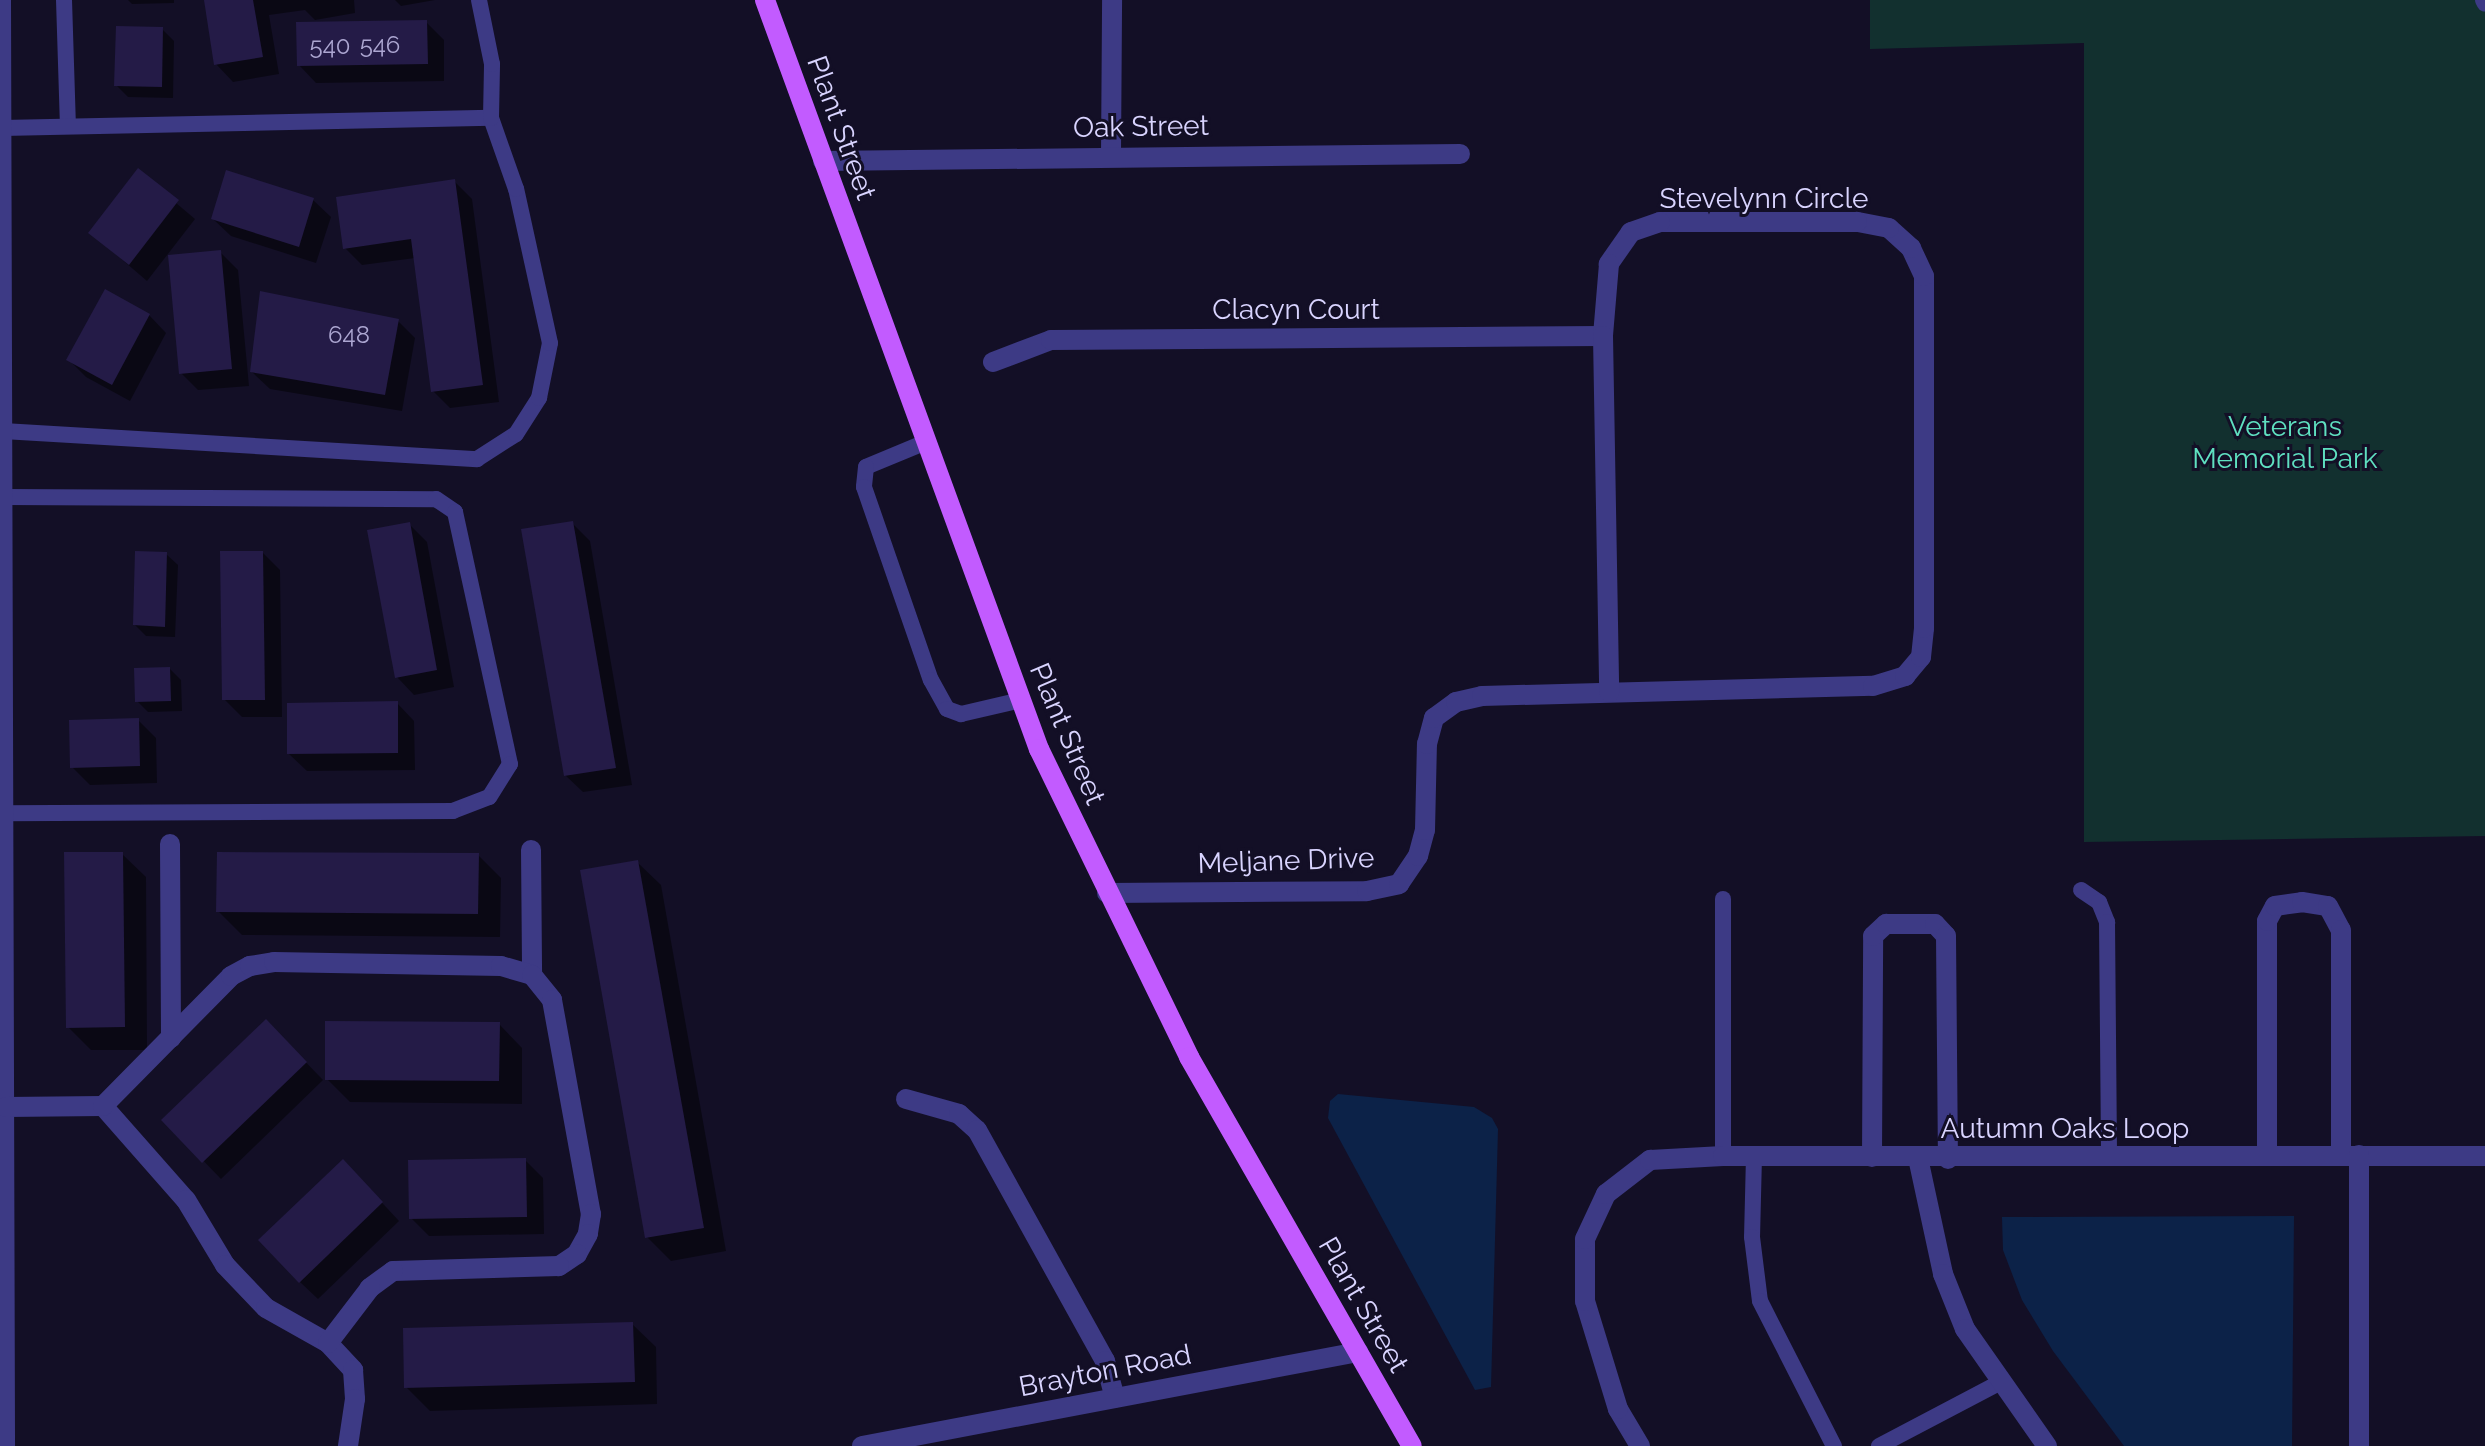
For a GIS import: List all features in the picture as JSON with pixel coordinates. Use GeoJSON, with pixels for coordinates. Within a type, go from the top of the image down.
{"type":"FeatureCollection","features":[{"type":"Feature","properties":{"kind":"main road","name":"Plant Street"},"geometry":{"type":"LineString","coordinates":[[765,0],[1021,700],[1107,893],[1189,1057],[1412,1446]]}},
{"type":"Feature","properties":{"kind":"street"},"geometry":{"type":"LineString","coordinates":[[1,0],[5,1446]]}},
{"type":"Feature","properties":{"kind":"street"},"geometry":{"type":"LineString","coordinates":[[1111,155],[1112,0]]}},
{"type":"Feature","properties":{"kind":"street","name":"Oak Street"},"geometry":{"type":"LineString","coordinates":[[823,161],[1111,155],[1460,154]]}},
{"type":"Feature","properties":{"kind":"street","name":"Stevelynn Circle"},"geometry":{"type":"LineString","coordinates":[[1660,222],[1878,226],[1911,248],[1924,276],[1921,657],[1905,676],[1873,686],[1609,692],[1603,336],[1609,264],[1631,232],[1660,222]]}},
{"type":"Feature","properties":{"kind":"street","name":"Clacyn Court"},"geometry":{"type":"LineString","coordinates":[[993,362],[1051,340],[1603,336]]}},
{"type":"Feature","properties":{"kind":"street","name":"Meljane Drive"},"geometry":{"type":"LineString","coordinates":[[1107,893],[1367,891],[1399,884],[1418,856],[1425,830],[1427,744],[1434,718],[1456,702],[1482,696],[1609,692]]}},
{"type":"Feature","properties":{"kind":"street"},"geometry":{"type":"LineString","coordinates":[[170,844],[171,1038]]}},
{"type":"Feature","properties":{"kind":"street"},"geometry":{"type":"LineString","coordinates":[[531,850],[532,975]]}},
{"type":"Feature","properties":{"kind":"street"},"geometry":{"type":"LineString","coordinates":[[2267,1156],[2267,921],[2275,906],[2302,902],[2328,906],[2341,930],[2359,1446]]}},
{"type":"Feature","properties":{"kind":"street"},"geometry":{"type":"LineString","coordinates":[[1872,1157],[1873,936],[1886,924],[1935,924],[1946,936],[1948,1159]]}},
{"type":"Feature","properties":{"kind":"street"},"geometry":{"type":"LineString","coordinates":[[6,1107],[103,1106],[231,976],[274,962],[501,966],[532,975],[552,1000],[591,1214],[588,1234],[577,1254],[559,1266],[393,1271],[370,1288],[328,1343]]}},
{"type":"Feature","properties":{"kind":"street"},"geometry":{"type":"LineString","coordinates":[[906,1099],[959,1114],[977,1130],[1105,1361],[1115,1398]]}},
{"type":"Feature","properties":{"kind":"street"},"geometry":{"type":"LineString","coordinates":[[103,1106],[186,1200],[225,1265],[266,1308],[328,1343],[353,1370],[355,1399],[348,1446]]}},
{"type":"Feature","properties":{"kind":"street"},"geometry":{"type":"LineString","coordinates":[[1640,1446],[1618,1409],[1585,1301],[1585,1239],[1606,1194],[1650,1160],[1723,1156],[1918,1158]]}},
{"type":"Feature","properties":{"kind":"street","name":"Autumn Oaks Loop"},"geometry":{"type":"LineString","coordinates":[[2047,1446],[1965,1329],[1943,1274],[1918,1158],[2485,1156]]}},
{"type":"Feature","properties":{"kind":"street","name":"Brayton Road"},"geometry":{"type":"LineString","coordinates":[[862,1446],[1358,1352]]}},
{"type":"Feature","properties":{"kind":"lane"},"geometry":{"type":"LineString","coordinates":[[64,0],[68,126]]}},
{"type":"Feature","properties":{"kind":"lane"},"geometry":{"type":"LineString","coordinates":[[3,431],[477,459],[516,434],[539,398],[550,343],[516,189],[491,118],[492,64],[479,0]]}},
{"type":"Feature","properties":{"kind":"lane"},"geometry":{"type":"LineString","coordinates":[[2,128],[491,118]]}},
{"type":"Feature","properties":{"kind":"lane"},"geometry":{"type":"LineString","coordinates":[[926,442],[866,467],[866,502],[931,680],[947,709],[961,714],[1021,700]]}},
{"type":"Feature","properties":{"kind":"lane"},"geometry":{"type":"LineString","coordinates":[[3,497],[436,499],[455,512],[510,764],[489,797],[453,811],[5,813]]}},
{"type":"Feature","properties":{"kind":"lane"},"geometry":{"type":"LineString","coordinates":[[2081,890],[2099,902],[2107,922],[2109,1157]]}},
{"type":"Feature","properties":{"kind":"lane"},"geometry":{"type":"LineString","coordinates":[[1723,899],[1723,1156]]}},
{"type":"Feature","properties":{"kind":"lane"},"geometry":{"type":"LineString","coordinates":[[1754,1156],[1752,1237],[1760,1301],[1834,1446]]}},
{"type":"Feature","properties":{"kind":"lane"},"geometry":{"type":"LineString","coordinates":[[1879,1446],[2003,1381]]}},
{"type":"Feature","properties":{"kind":"green space","name":"Veterans Memorial Park"},"geometry":{"type":"Polygon","coordinates":[[[1870,0],[2485,0],[2485,836],[2084,842],[2084,43],[1870,49],[1870,0]]]}},
{"type":"Feature","properties":{"kind":"water"},"geometry":{"type":"Polygon","coordinates":[[[1338,1094],[1474,1107],[1492,1118],[1498,1129],[1491,1387],[1475,1390],[1328,1118],[1330,1101],[1338,1094]]]}},
{"type":"Feature","properties":{"kind":"water"},"geometry":{"type":"Polygon","coordinates":[[[2294,1216],[2292,1446],[2124,1446],[2053,1351],[2022,1300],[2003,1250],[2002,1217],[2294,1216]]]}},
{"type":"Feature","properties":{"kind":"building"},"geometry":{"type":"Polygon","coordinates":[[[204,0],[253,0],[263,57],[214,65],[204,0]]]}},
{"type":"Feature","properties":{"kind":"building"},"geometry":{"type":"Polygon","coordinates":[[[427,20],[428,64],[297,66],[296,22],[427,20]]]}},
{"type":"Feature","properties":{"kind":"building"},"geometry":{"type":"Polygon","coordinates":[[[116,26],[163,27],[162,87],[114,86],[116,26]]]}},
{"type":"Feature","properties":{"kind":"building"},"geometry":{"type":"Polygon","coordinates":[[[138,168],[179,200],[129,265],[88,233],[138,168]]]}},
{"type":"Feature","properties":{"kind":"building"},"geometry":{"type":"Polygon","coordinates":[[[226,170],[314,198],[299,247],[211,219],[226,170]]]}},
{"type":"Feature","properties":{"kind":"building"},"geometry":{"type":"Polygon","coordinates":[[[455,179],[483,385],[431,392],[411,239],[343,249],[336,197],[455,179]]]}},
{"type":"Feature","properties":{"kind":"building"},"geometry":{"type":"Polygon","coordinates":[[[221,250],[232,369],[179,374],[168,255],[221,250]]]}},
{"type":"Feature","properties":{"kind":"building"},"geometry":{"type":"Polygon","coordinates":[[[105,289],[150,314],[112,385],[66,360],[105,289]]]}},
{"type":"Feature","properties":{"kind":"building"},"geometry":{"type":"Polygon","coordinates":[[[260,291],[399,319],[385,395],[250,372],[260,291]]]}},
{"type":"Feature","properties":{"kind":"building"},"geometry":{"type":"Polygon","coordinates":[[[573,521],[616,768],[564,776],[521,529],[573,521]]]}},
{"type":"Feature","properties":{"kind":"building"},"geometry":{"type":"Polygon","coordinates":[[[410,522],[437,670],[395,678],[367,530],[410,522]]]}},
{"type":"Feature","properties":{"kind":"building"},"geometry":{"type":"Polygon","coordinates":[[[135,551],[167,552],[165,627],[133,625],[135,551]]]}},
{"type":"Feature","properties":{"kind":"building"},"geometry":{"type":"Polygon","coordinates":[[[220,551],[263,551],[265,700],[222,700],[220,551]]]}},
{"type":"Feature","properties":{"kind":"building"},"geometry":{"type":"Polygon","coordinates":[[[170,667],[171,701],[135,702],[134,668],[170,667]]]}},
{"type":"Feature","properties":{"kind":"building"},"geometry":{"type":"Polygon","coordinates":[[[398,701],[398,753],[287,754],[287,703],[398,701]]]}},
{"type":"Feature","properties":{"kind":"building"},"geometry":{"type":"Polygon","coordinates":[[[139,718],[140,766],[70,768],[69,720],[139,718]]]}},
{"type":"Feature","properties":{"kind":"building"},"geometry":{"type":"Polygon","coordinates":[[[64,852],[123,852],[125,1027],[66,1028],[64,852]]]}},
{"type":"Feature","properties":{"kind":"building"},"geometry":{"type":"Polygon","coordinates":[[[217,852],[479,853],[478,914],[216,912],[217,852]]]}},
{"type":"Feature","properties":{"kind":"building"},"geometry":{"type":"Polygon","coordinates":[[[638,860],[704,1228],[645,1238],[580,870],[638,860]]]}},
{"type":"Feature","properties":{"kind":"building"},"geometry":{"type":"Polygon","coordinates":[[[266,1019],[307,1062],[202,1163],[161,1120],[266,1019]]]}},
{"type":"Feature","properties":{"kind":"building"},"geometry":{"type":"Polygon","coordinates":[[[325,1021],[500,1022],[499,1081],[325,1080],[325,1021]]]}},
{"type":"Feature","properties":{"kind":"building"},"geometry":{"type":"Polygon","coordinates":[[[526,1158],[527,1217],[409,1219],[408,1160],[526,1158]]]}},
{"type":"Feature","properties":{"kind":"building"},"geometry":{"type":"Polygon","coordinates":[[[343,1159],[383,1202],[299,1283],[258,1240],[343,1159]]]}},
{"type":"Feature","properties":{"kind":"building"},"geometry":{"type":"Polygon","coordinates":[[[633,1322],[635,1382],[404,1388],[403,1328],[633,1322]]]}}]}
